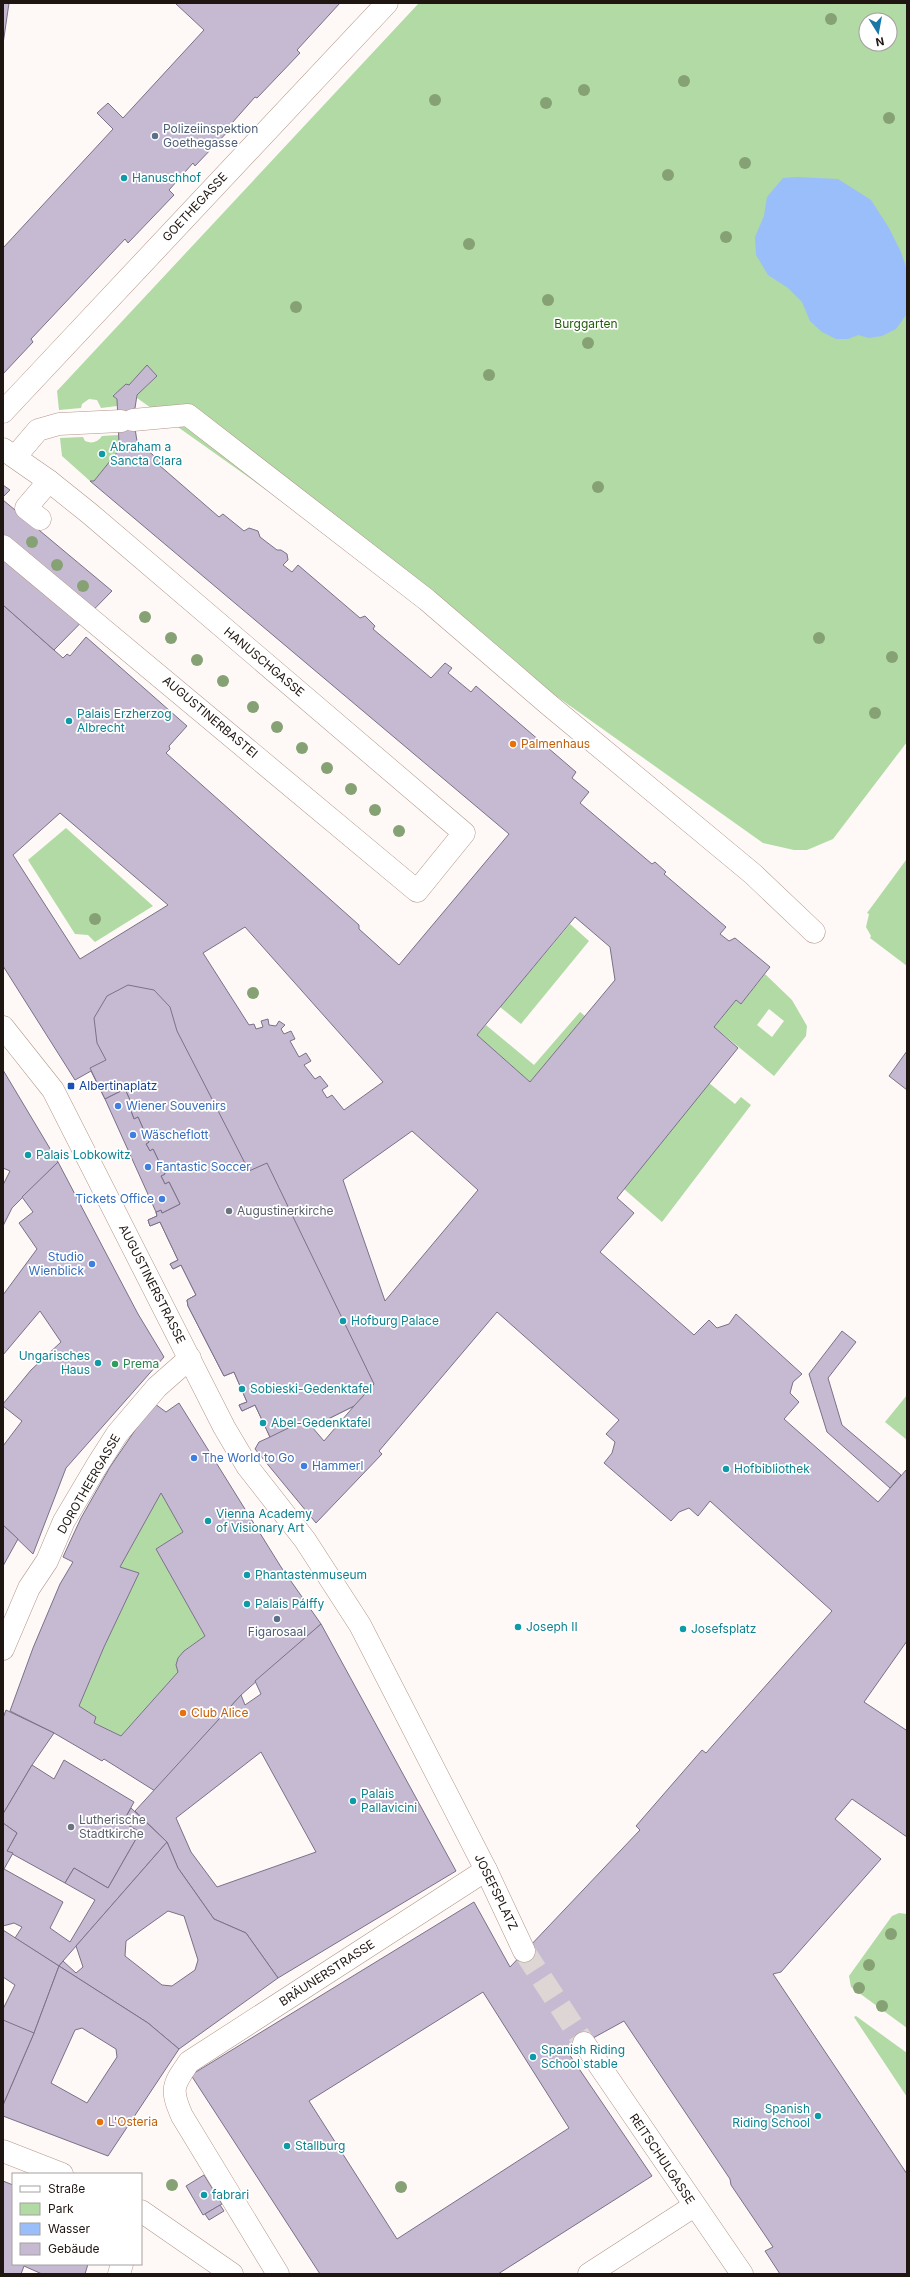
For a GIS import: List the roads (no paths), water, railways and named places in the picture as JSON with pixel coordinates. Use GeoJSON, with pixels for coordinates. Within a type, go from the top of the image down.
{"type":"FeatureCollection","features":[{"type":"Feature","properties":{"kind":"street","name":"GOETHEGASSE"},"geometry":{"type":"LineString","coordinates":[[3,412],[387,3]]}},
{"type":"Feature","properties":{"kind":"street"},"geometry":{"type":"LineString","coordinates":[[9,453],[38,430],[59,424],[188,415],[427,600],[548,704],[753,874],[814,932]]}},
{"type":"Feature","properties":{"kind":"street","name":"HANUSCHGASSE"},"geometry":{"type":"LineString","coordinates":[[9,453],[49,481],[464,833],[417,891]]}},
{"type":"Feature","properties":{"kind":"street"},"geometry":{"type":"LineString","coordinates":[[40,519],[26,508],[49,481]]}},
{"type":"Feature","properties":{"kind":"street","name":"AUGUSTINERBASTEI"},"geometry":{"type":"LineString","coordinates":[[3,546],[417,891]]}},
{"type":"Feature","properties":{"kind":"street","name":"AUGUSTINERSTRASSE"},"geometry":{"type":"LineString","coordinates":[[3,1027],[53,1090],[224,1427],[247,1466],[305,1540]]}},
{"type":"Feature","properties":{"kind":"street","name":"DOROTHEERGASSE"},"geometry":{"type":"LineString","coordinates":[[3,1649],[29,1588],[47,1561],[64,1521],[117,1434],[157,1387],[190,1358]]}},
{"type":"Feature","properties":{"kind":"street","name":"JOSEFSPLATZ"},"geometry":{"type":"LineString","coordinates":[[305,1540],[360,1624],[486,1870],[524,1951]]}},
{"type":"Feature","properties":{"kind":"street","name":"BRÄUNERSTRASSE"},"geometry":{"type":"LineString","coordinates":[[278,2274],[182,2116],[175,2100],[175,2082],[189,2062],[486,1870]]}},
{"type":"Feature","properties":{"kind":"street","name":"REITSCHULGASSE"},"geometry":{"type":"LineString","coordinates":[[584,2043],[694,2206],[742,2274]]}},
{"type":"Feature","properties":{"kind":"street"},"geometry":{"type":"LineString","coordinates":[[3,2151],[59,2173]]}},
{"type":"Feature","properties":{"kind":"street"},"geometry":{"type":"LineString","coordinates":[[589,2274],[694,2206]]}},
{"type":"Feature","properties":{"kind":"street"},"geometry":{"type":"LineString","coordinates":[[142,2212],[232,2274]]}},
{"type":"Feature","properties":{"kind":"water"},"geometry":{"type":"Polygon","coordinates":[[[797,177],[838,179],[871,200],[889,228],[901,252],[907,270],[907,314],[896,329],[882,336],[869,338],[858,335],[848,339],[836,339],[822,332],[810,321],[802,302],[788,288],[768,275],[756,255],[755,237],[764,216],[767,197],[783,178],[797,177]]]}},
{"type":"Feature","properties":{"kind":"tunnel"},"geometry":{"type":"LineString","coordinates":[[524,1951],[584,2043]]}},
{"type":"Feature","properties":{"kind":"place","name":"Polizeiinspektion Goethegasse"},"geometry":{"type":"Point","coordinates":[155,136]}},
{"type":"Feature","properties":{"kind":"place","name":"Hanuschhof"},"geometry":{"type":"Point","coordinates":[124,178]}},
{"type":"Feature","properties":{"kind":"place","name":"Abraham a Sancta Clara"},"geometry":{"type":"Point","coordinates":[102,454]}},
{"type":"Feature","properties":{"kind":"place","name":"Palais Erzherzog Albrecht"},"geometry":{"type":"Point","coordinates":[69,721]}},
{"type":"Feature","properties":{"kind":"place","name":"Palmenhaus"},"geometry":{"type":"Point","coordinates":[513,744]}},
{"type":"Feature","properties":{"kind":"place","name":"Albertinaplatz"},"geometry":{"type":"Point","coordinates":[71,1086]}},
{"type":"Feature","properties":{"kind":"place","name":"Wiener Souvenirs"},"geometry":{"type":"Point","coordinates":[118,1106]}},
{"type":"Feature","properties":{"kind":"place","name":"Wäscheflott"},"geometry":{"type":"Point","coordinates":[133,1135]}},
{"type":"Feature","properties":{"kind":"place","name":"Palais Lobkowitz"},"geometry":{"type":"Point","coordinates":[28,1155]}},
{"type":"Feature","properties":{"kind":"place","name":"Fantastic Soccer"},"geometry":{"type":"Point","coordinates":[148,1167]}},
{"type":"Feature","properties":{"kind":"place","name":"Tickets Office"},"geometry":{"type":"Point","coordinates":[162,1199]}},
{"type":"Feature","properties":{"kind":"place","name":"Augustinerkirche"},"geometry":{"type":"Point","coordinates":[229,1211]}},
{"type":"Feature","properties":{"kind":"place","name":"Studio Wienblick"},"geometry":{"type":"Point","coordinates":[92,1264]}},
{"type":"Feature","properties":{"kind":"place","name":"Hofburg Palace"},"geometry":{"type":"Point","coordinates":[343,1321]}},
{"type":"Feature","properties":{"kind":"place","name":"Ungarisches Haus"},"geometry":{"type":"Point","coordinates":[98,1363]}},
{"type":"Feature","properties":{"kind":"place","name":"Prema"},"geometry":{"type":"Point","coordinates":[115,1364]}},
{"type":"Feature","properties":{"kind":"place","name":"Sobieski-Gedenktafel"},"geometry":{"type":"Point","coordinates":[242,1389]}},
{"type":"Feature","properties":{"kind":"place","name":"Abel-Gedenktafel"},"geometry":{"type":"Point","coordinates":[263,1423]}},
{"type":"Feature","properties":{"kind":"place","name":"The World to Go"},"geometry":{"type":"Point","coordinates":[194,1458]}},
{"type":"Feature","properties":{"kind":"place","name":"Hammerl"},"geometry":{"type":"Point","coordinates":[304,1466]}},
{"type":"Feature","properties":{"kind":"place","name":"Hofbibliothek"},"geometry":{"type":"Point","coordinates":[726,1469]}},
{"type":"Feature","properties":{"kind":"place","name":"Vienna Academy of Visionary Art"},"geometry":{"type":"Point","coordinates":[208,1521]}},
{"type":"Feature","properties":{"kind":"place","name":"Phantastenmuseum"},"geometry":{"type":"Point","coordinates":[247,1575]}},
{"type":"Feature","properties":{"kind":"place","name":"Palais Pálffy"},"geometry":{"type":"Point","coordinates":[247,1604]}},
{"type":"Feature","properties":{"kind":"place","name":"Figarosaal"},"geometry":{"type":"Point","coordinates":[277,1619]}},
{"type":"Feature","properties":{"kind":"place","name":"Joseph II"},"geometry":{"type":"Point","coordinates":[518,1627]}},
{"type":"Feature","properties":{"kind":"place","name":"Josefsplatz"},"geometry":{"type":"Point","coordinates":[683,1629]}},
{"type":"Feature","properties":{"kind":"place","name":"Club Alice"},"geometry":{"type":"Point","coordinates":[183,1713]}},
{"type":"Feature","properties":{"kind":"place","name":"Palais Pallavicini"},"geometry":{"type":"Point","coordinates":[353,1801]}},
{"type":"Feature","properties":{"kind":"place","name":"Lutherische Stadtkirche"},"geometry":{"type":"Point","coordinates":[71,1827]}},
{"type":"Feature","properties":{"kind":"place","name":"Spanish Riding School stable"},"geometry":{"type":"Point","coordinates":[533,2057]}},
{"type":"Feature","properties":{"kind":"place","name":"Spanish Riding School"},"geometry":{"type":"Point","coordinates":[818,2116]}},
{"type":"Feature","properties":{"kind":"place","name":"L'Osteria"},"geometry":{"type":"Point","coordinates":[100,2122]}},
{"type":"Feature","properties":{"kind":"place","name":"Stallburg"},"geometry":{"type":"Point","coordinates":[287,2146]}},
{"type":"Feature","properties":{"kind":"place","name":"fabrari"},"geometry":{"type":"Point","coordinates":[204,2195]}},
{"type":"Feature","properties":{"kind":"park label","name":"Burggarten"},"geometry":{"type":"Point","coordinates":[586,324]}}]}
